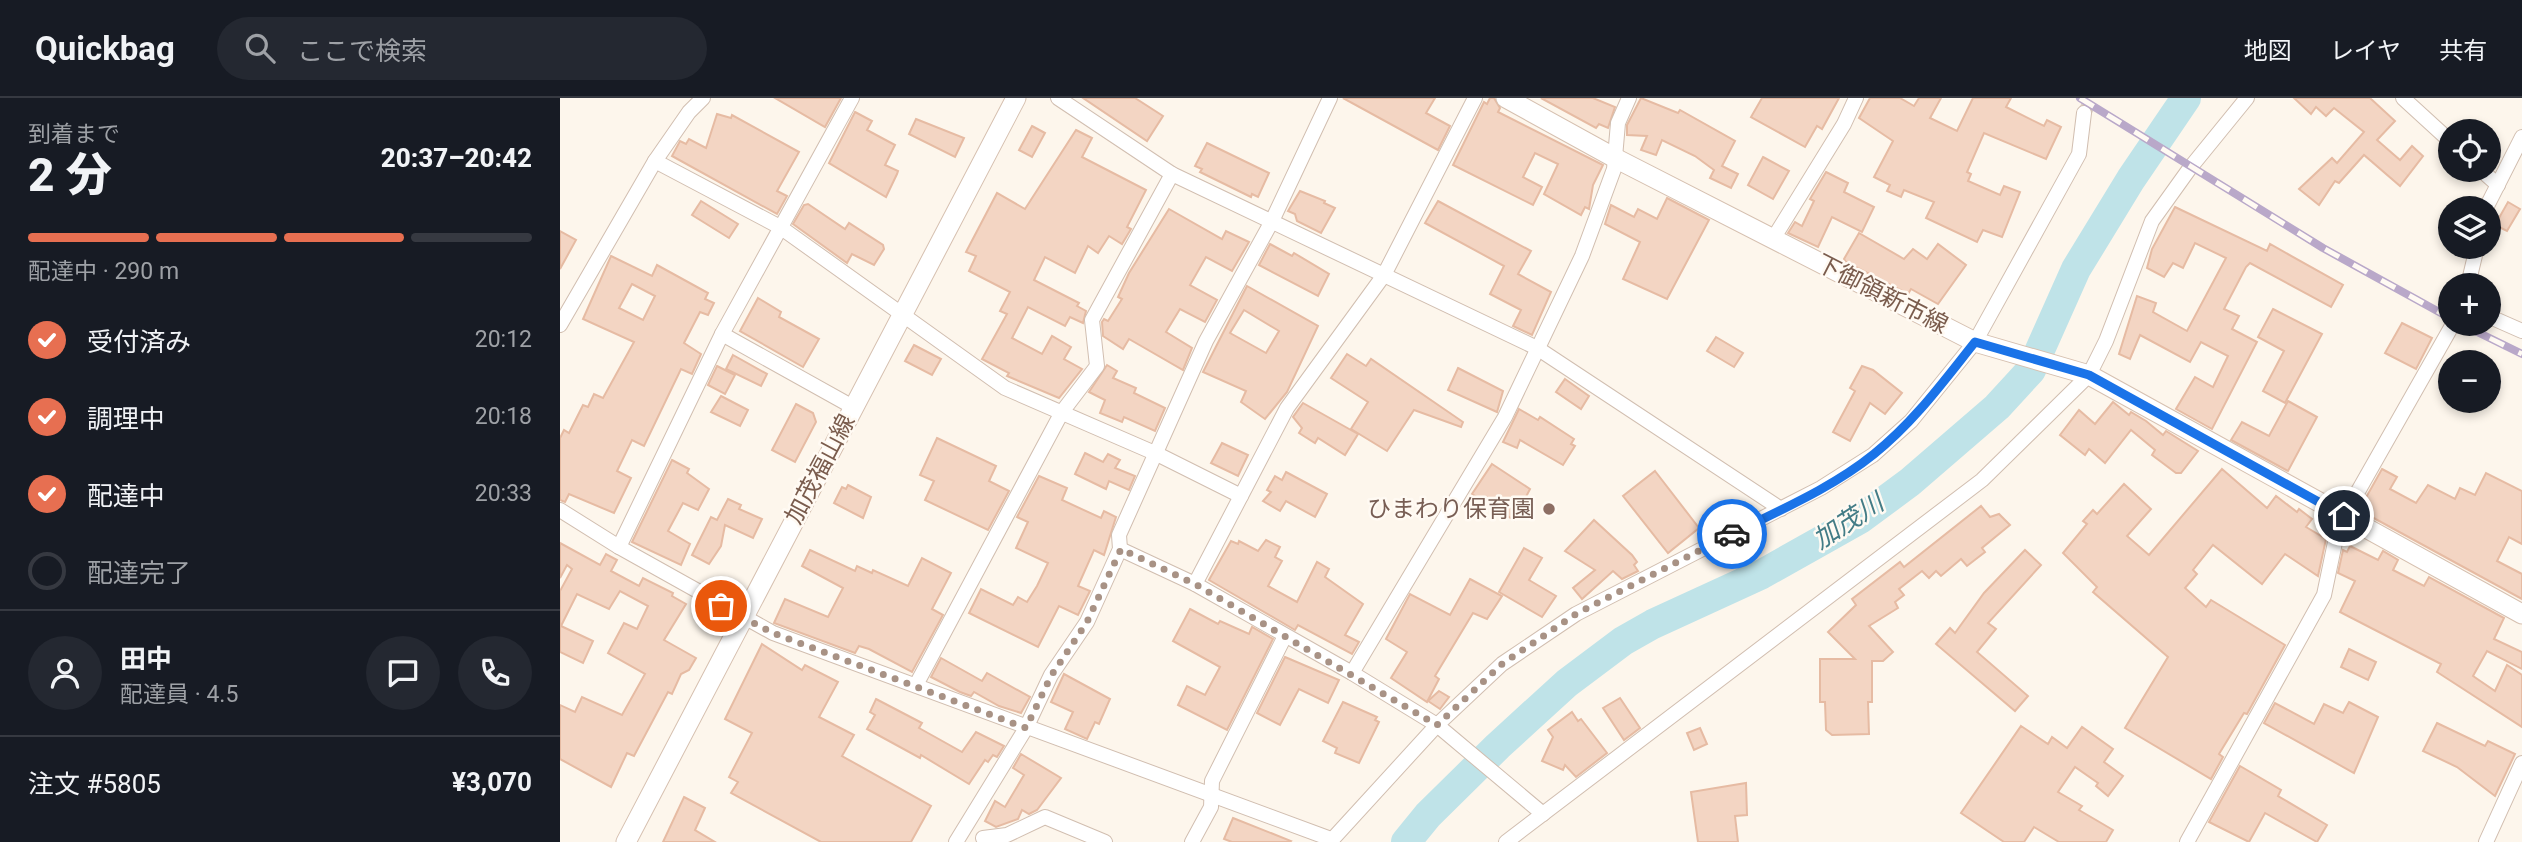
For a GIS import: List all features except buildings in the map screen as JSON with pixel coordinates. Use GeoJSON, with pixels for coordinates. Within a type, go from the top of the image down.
{"type":"FeatureCollection","features":[{"type":"Feature","properties":{"kind":"main road","name":"加茂福山線"},"geometry":{"type":"LineString","coordinates":[[626,842],[1016,98]]}},
{"type":"Feature","properties":{"kind":"main road","name":"下御領新市線"},"geometry":{"type":"LineString","coordinates":[[1506,98],[1615,158],[1981,343],[2080,372],[2522,614]]}},
{"type":"Feature","properties":{"kind":"street"},"geometry":{"type":"LineString","coordinates":[[560,325],[655,161],[689,112],[703,98]]}},
{"type":"Feature","properties":{"kind":"street"},"geometry":{"type":"LineString","coordinates":[[620,547],[722,334],[852,98]]}},
{"type":"Feature","properties":{"kind":"street"},"geometry":{"type":"LineString","coordinates":[[1058,98],[1172,174],[1537,348],[1781,509]]}},
{"type":"Feature","properties":{"kind":"street"},"geometry":{"type":"LineString","coordinates":[[956,842],[1026,728],[1051,676],[1087,622],[1121,549],[1119,535],[1206,341],[1272,221],[1330,98]]}},
{"type":"Feature","properties":{"kind":"street"},"geometry":{"type":"LineString","coordinates":[[1195,584],[1287,408],[1384,275],[1475,98]]}},
{"type":"Feature","properties":{"kind":"street"},"geometry":{"type":"LineString","coordinates":[[1352,673],[1505,417],[1582,256],[1614,169],[1618,122],[1629,98]]}},
{"type":"Feature","properties":{"kind":"street"},"geometry":{"type":"LineString","coordinates":[[1773,239],[1844,124],[1856,98]]}},
{"type":"Feature","properties":{"kind":"street"},"geometry":{"type":"LineString","coordinates":[[1506,842],[1982,480],[2106,341],[2152,221],[2190,167],[2247,98]]}},
{"type":"Feature","properties":{"kind":"street"},"geometry":{"type":"LineString","coordinates":[[2403,98],[2438,130]]}},
{"type":"Feature","properties":{"kind":"street"},"geometry":{"type":"LineString","coordinates":[[560,510],[773,633],[1330,841],[1502,664],[1576,614],[1821,488],[1872,455],[1911,421],[1981,343],[2079,154],[2084,113]]}},
{"type":"Feature","properties":{"kind":"street"},"geometry":{"type":"LineString","coordinates":[[2492,196],[2522,137]]}},
{"type":"Feature","properties":{"kind":"street"},"geometry":{"type":"LineString","coordinates":[[655,161],[780,227],[901,316],[1006,388],[1157,454],[1241,496]]}},
{"type":"Feature","properties":{"kind":"street"},"geometry":{"type":"LineString","coordinates":[[916,685],[1062,412],[1097,366],[1093,320],[1172,174]]}},
{"type":"Feature","properties":{"kind":"street"},"geometry":{"type":"LineString","coordinates":[[2495,182],[2498,185]]}},
{"type":"Feature","properties":{"kind":"street"},"geometry":{"type":"LineString","coordinates":[[2501,322],[2522,331]]}},
{"type":"Feature","properties":{"kind":"street"},"geometry":{"type":"LineString","coordinates":[[722,334],[853,407]]}},
{"type":"Feature","properties":{"kind":"street"},"geometry":{"type":"LineString","coordinates":[[2187,842],[2324,595],[2338,528],[2344,516],[2447,336]]}},
{"type":"Feature","properties":{"kind":"street"},"geometry":{"type":"LineString","coordinates":[[1121,549],[1195,584],[1352,673],[1440,728],[1543,814]]}},
{"type":"Feature","properties":{"kind":"street"},"geometry":{"type":"LineString","coordinates":[[1192,842],[1211,807],[1212,781],[1286,636]]}},
{"type":"Feature","properties":{"kind":"street"},"geometry":{"type":"LineString","coordinates":[[2486,842],[2522,765]]}},
{"type":"Feature","properties":{"kind":"street"},"geometry":{"type":"LineString","coordinates":[[966,824],[983,840],[1007,835],[1045,817],[1105,842]]}},
{"type":"Feature","properties":{"kind":"waterway","name":"加茂川"},"geometry":{"type":"LineString","coordinates":[[1406,842],[1428,815],[1498,746],[1567,683],[1623,641],[1653,624],[1762,574],[1860,519],[1910,482],[1997,407],[2031,370],[2076,269],[2131,179],[2186,98]]}},
{"type":"Feature","properties":{"kind":"tunnel"},"geometry":{"type":"LineString","coordinates":[[2084,113],[2093,98]]}},
{"type":"Feature","properties":{"kind":"railway"},"geometry":{"type":"LineString","coordinates":[[2080,98],[2323,248],[2438,311]]}},
{"type":"Feature","properties":{"kind":"railway"},"geometry":{"type":"LineString","coordinates":[[2485,336],[2522,354]]}},
{"type":"Feature","properties":{"kind":"way so far"},"geometry":{"type":"LineString","coordinates":[[721,606],[773,633],[1026,728],[1051,676],[1087,622],[1121,549],[1195,584],[1352,673],[1437,725],[1502,664],[1576,614],[1732,534]]}},
{"type":"Feature","properties":{"kind":"place","name":"ひまわり保育園"},"geometry":{"type":"Point","coordinates":[1549,509]}},
{"type":"Feature","properties":{"kind":"route"},"geometry":{"type":"LineString","coordinates":[[1732,534],[1821,488],[1872,455],[1911,421],[1975,342],[2089,375],[2344,516]]}}]}
